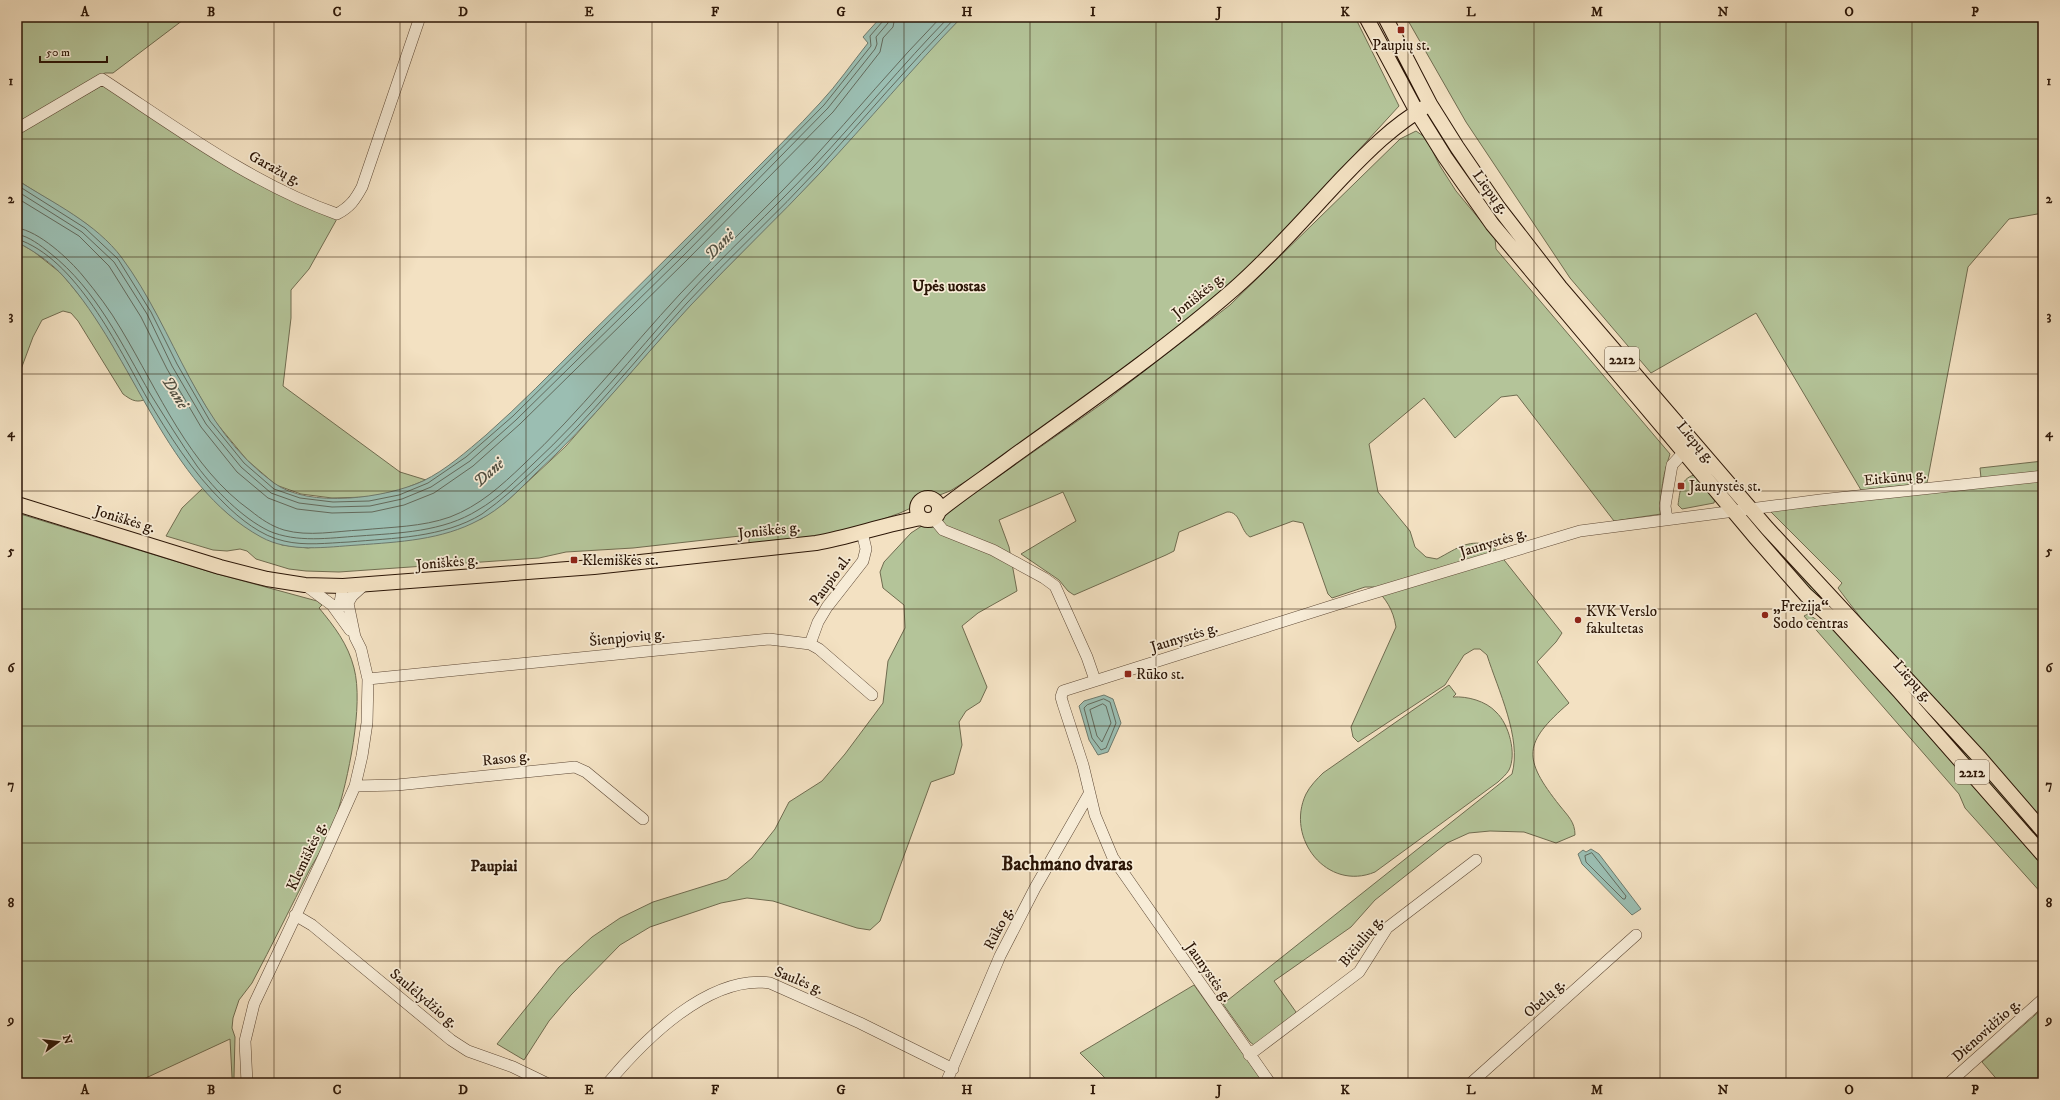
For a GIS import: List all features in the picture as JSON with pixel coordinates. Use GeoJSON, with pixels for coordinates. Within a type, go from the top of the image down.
{"type":"FeatureCollection","features":[{"type":"Feature","properties":{"kind":"main road","name":"Liepų g."},"geometry":{"type":"LineString","coordinates":[[1366,17],[1417,112],[1445,157],[1492,224],[1604,356],[1683,453],[1806,595],[1835,622],[1899,691],[2043,855]]}},
{"type":"Feature","properties":{"kind":"main road","name":"Liepų g."},"geometry":{"type":"LineString","coordinates":[[1385,17],[1430,104],[1498,206],[1560,287],[1750,509],[1980,758],[2043,831]]}},
{"type":"Feature","properties":{"kind":"main road","name":"Joniškės g."},"geometry":{"type":"LineString","coordinates":[[17,504],[220,567],[267,579],[305,585],[363,586],[594,567],[816,543],[862,532],[929,511],[1010,459],[1138,365],[1229,293],[1262,263],[1370,149],[1417,112],[1430,104]]}},
{"type":"Feature","properties":{"kind":"street","name":"Garažų g."},"geometry":{"type":"LineString","coordinates":[[17,129],[102,79],[206,148],[274,186],[317,207],[337,214],[349,207],[355,201],[362,187],[420,17]]}},
{"type":"Feature","properties":{"kind":"street"},"geometry":{"type":"LineString","coordinates":[[1667,519],[1665,506],[1672,465],[1683,453]]}},
{"type":"Feature","properties":{"kind":"street","name":"Eitkūnų g."},"geometry":{"type":"LineString","coordinates":[[1750,509],[2043,476]]}},
{"type":"Feature","properties":{"kind":"street","name":"Jaunystės g."},"geometry":{"type":"LineString","coordinates":[[1270,1083],[1113,858],[1095,815],[1083,765],[1061,697],[1063,691],[1357,598],[1580,532],[1667,519],[1750,509]]}},
{"type":"Feature","properties":{"kind":"street"},"geometry":{"type":"LineString","coordinates":[[929,511],[944,530],[993,550],[1044,578],[1055,586],[1088,657],[1095,680]]}},
{"type":"Feature","properties":{"kind":"street","name":"Paupio al."},"geometry":{"type":"LineString","coordinates":[[810,644],[818,622],[827,607],[863,561],[866,550],[862,532]]}},
{"type":"Feature","properties":{"kind":"street","name":"Klemiškės g."},"geometry":{"type":"LineString","coordinates":[[247,1083],[245,1041],[249,1022],[264,981],[323,858],[355,786],[362,756],[367,723],[368,679],[361,649],[332,605],[305,585]]}},
{"type":"Feature","properties":{"kind":"street"},"geometry":{"type":"LineString","coordinates":[[338,613],[343,586]]}},
{"type":"Feature","properties":{"kind":"street","name":"Klemiškės g."},"geometry":{"type":"LineString","coordinates":[[343,586],[355,638]]}},
{"type":"Feature","properties":{"kind":"street"},"geometry":{"type":"LineString","coordinates":[[348,604],[352,596],[363,586]]}},
{"type":"Feature","properties":{"kind":"street","name":"Šienpjovių g."},"geometry":{"type":"LineString","coordinates":[[368,679],[769,638],[810,644],[819,649],[872,695]]}},
{"type":"Feature","properties":{"kind":"street","name":"Rasos g."},"geometry":{"type":"LineString","coordinates":[[355,786],[397,785],[575,767],[586,772],[643,819]]}},
{"type":"Feature","properties":{"kind":"street","name":"Rūko g."},"geometry":{"type":"LineString","coordinates":[[946,1083],[1000,956],[1035,888],[1089,794]]}},
{"type":"Feature","properties":{"kind":"street","name":"Bičiulių g."},"geometry":{"type":"LineString","coordinates":[[1249,1055],[1359,972],[1387,928],[1476,860]]}},
{"type":"Feature","properties":{"kind":"street","name":"Saulėlydžio g."},"geometry":{"type":"LineString","coordinates":[[295,915],[312,925],[451,1040],[468,1051],[513,1067],[546,1083]]}},
{"type":"Feature","properties":{"kind":"street","name":"Obelų g."},"geometry":{"type":"LineString","coordinates":[[1471,1083],[1636,935]]}},
{"type":"Feature","properties":{"kind":"street","name":"Saulės g."},"geometry":{"type":"LineString","coordinates":[[608,1083],[657,1030],[719,990],[743,982],[756,981],[770,983],[860,1023],[953,1069]]}},
{"type":"Feature","properties":{"kind":"street","name":"Dienovidžio g."},"geometry":{"type":"LineString","coordinates":[[1949,1083],[2043,999]]}},
{"type":"Feature","properties":{"kind":"green space"},"geometry":{"type":"Polygon","coordinates":[[[17,17],[187,17],[113,73],[105,73],[17,123],[17,17]]]}},
{"type":"Feature","properties":{"kind":"green space"},"geometry":{"type":"Polygon","coordinates":[[[962,17],[1355,17],[1399,106],[1291,224],[1235,281],[1198,311],[1083,399],[976,475],[950,491],[937,496],[929,492],[915,501],[911,508],[858,528],[834,534],[749,545],[749,535],[633,548],[566,552],[539,558],[339,572],[289,569],[256,559],[247,551],[240,549],[227,551],[213,550],[166,536],[182,508],[203,488],[228,514],[282,545],[308,548],[481,519],[506,502],[566,446],[691,304],[821,172],[923,56],[962,17]]]}},
{"type":"Feature","properties":{"kind":"green space"},"geometry":{"type":"Polygon","coordinates":[[[1406,17],[2043,17],[2043,213],[2009,219],[1968,267],[1927,483],[1861,490],[1756,313],[1651,373],[1570,278],[1466,122],[1406,17]]]}},
{"type":"Feature","properties":{"kind":"green space"},"geometry":{"type":"Polygon","coordinates":[[[103,85],[182,137],[338,217],[309,269],[291,290],[291,318],[283,386],[400,472],[426,480],[398,491],[368,497],[332,498],[301,494],[276,485],[247,460],[213,419],[180,362],[154,310],[88,225],[17,180],[17,134],[103,85]]]}},
{"type":"Feature","properties":{"kind":"green space"},"geometry":{"type":"Polygon","coordinates":[[[1416,131],[1426,138],[1440,166],[1456,191],[1495,238],[1496,249],[1670,454],[1662,484],[1661,514],[1614,521],[1517,395],[1501,397],[1455,438],[1424,398],[1369,444],[1378,492],[1410,531],[1415,547],[1426,557],[1437,559],[1464,545],[1477,543],[1493,546],[1562,633],[1556,642],[1537,662],[1569,703],[1543,729],[1536,741],[1533,752],[1534,763],[1539,775],[1570,819],[1574,826],[1575,835],[1556,843],[1524,832],[1490,831],[1469,833],[1447,843],[1375,900],[1351,927],[1274,981],[1296,1012],[1293,1016],[1254,1045],[1250,1042],[1223,1004],[1512,774],[1514,745],[1511,730],[1487,655],[1480,649],[1474,649],[1464,655],[1445,685],[1358,742],[1353,737],[1351,727],[1396,627],[1395,621],[1388,605],[1374,587],[1365,587],[1332,598],[1328,594],[1303,523],[1293,521],[1250,537],[1244,530],[1238,518],[1232,513],[1227,512],[1179,532],[1174,551],[1074,595],[1068,591],[1059,580],[1021,554],[1076,521],[1063,492],[999,520],[1009,547],[1017,591],[978,613],[962,626],[987,687],[980,702],[966,711],[959,722],[962,745],[954,774],[931,782],[880,921],[870,930],[857,928],[773,901],[747,898],[721,903],[650,927],[620,945],[571,995],[549,1021],[524,1060],[497,1044],[559,967],[592,937],[620,918],[653,902],[727,879],[752,858],[775,829],[789,802],[822,781],[845,754],[883,703],[888,661],[905,628],[904,605],[883,588],[880,572],[884,562],[911,533],[1009,469],[1103,403],[1230,305],[1400,139],[1416,131]]]}},
{"type":"Feature","properties":{"kind":"green space"},"geometry":{"type":"Polygon","coordinates":[[[17,242],[33,251],[62,274],[88,306],[107,335],[144,400],[135,401],[123,394],[78,321],[71,313],[63,311],[42,320],[33,337],[17,380],[17,242]]]}},
{"type":"Feature","properties":{"kind":"green space"},"geometry":{"type":"Polygon","coordinates":[[[2043,461],[2043,471],[1981,478],[1980,468],[2043,461]]]}},
{"type":"Feature","properties":{"kind":"green space"},"geometry":{"type":"Polygon","coordinates":[[[1694,475],[1715,498],[1714,503],[1682,509],[1678,505],[1679,495],[1683,483],[1689,477],[1694,475]]]}},
{"type":"Feature","properties":{"kind":"green space"},"geometry":{"type":"Polygon","coordinates":[[[2043,480],[2043,820],[1886,648],[1838,588],[1842,583],[1770,511],[2043,480]]]}},
{"type":"Feature","properties":{"kind":"green space"},"geometry":{"type":"Polygon","coordinates":[[[17,513],[214,573],[317,601],[322,605],[319,608],[340,636],[348,651],[354,668],[357,684],[357,702],[356,722],[350,763],[341,801],[334,824],[328,837],[252,983],[239,1000],[233,1018],[232,1028],[235,1037],[235,1083],[233,1083],[232,1077],[230,1039],[135,1083],[17,1083],[17,513]]]}},
{"type":"Feature","properties":{"kind":"green space"},"geometry":{"type":"Polygon","coordinates":[[[1774,550],[1837,612],[1995,782],[2043,839],[2043,845],[1965,755],[1774,550]]]}},
{"type":"Feature","properties":{"kind":"green space"},"geometry":{"type":"Polygon","coordinates":[[[1808,614],[1829,628],[1832,627],[1964,769],[2043,863],[2043,895],[1965,808],[1959,794],[1804,616],[1808,614]]]}},
{"type":"Feature","properties":{"kind":"green space"},"geometry":{"type":"Polygon","coordinates":[[[1449,685],[1456,694],[1453,697],[1470,698],[1482,702],[1492,708],[1501,717],[1508,731],[1512,748],[1511,763],[1508,772],[1498,782],[1375,872],[1357,876],[1341,874],[1327,868],[1315,857],[1306,843],[1301,828],[1301,811],[1306,794],[1310,788],[1323,773],[1449,685]]]}},
{"type":"Feature","properties":{"kind":"green space"},"geometry":{"type":"Polygon","coordinates":[[[1194,985],[1264,1083],[1110,1083],[1080,1053],[1194,985]]]}},
{"type":"Feature","properties":{"kind":"green space"},"geometry":{"type":"Polygon","coordinates":[[[2043,1008],[2043,1083],[2000,1083],[1982,1062],[2043,1008]]]}},
{"type":"Feature","properties":{"kind":"water","name":"Danė"},"geometry":{"type":"Polygon","coordinates":[[[881,17],[962,17],[820,173],[691,305],[596,412],[556,454],[495,511],[465,527],[435,536],[389,543],[321,548],[296,547],[272,542],[261,537],[228,514],[200,485],[175,452],[89,308],[54,267],[36,253],[17,242],[17,180],[73,214],[100,234],[112,246],[141,286],[189,377],[206,407],[225,435],[248,461],[274,483],[289,491],[307,496],[327,498],[369,496],[389,492],[407,487],[432,477],[456,460],[486,435],[524,400],[785,140],[832,89],[868,43],[863,37],[881,17]]]}},
{"type":"Feature","properties":{"kind":"water"},"geometry":{"type":"Polygon","coordinates":[[[1104,695],[1113,699],[1121,723],[1108,752],[1098,755],[1089,740],[1079,706],[1084,701],[1104,695]]]}},
{"type":"Feature","properties":{"kind":"water"},"geometry":{"type":"Polygon","coordinates":[[[1591,849],[1599,854],[1641,909],[1632,915],[1582,864],[1578,854],[1583,850],[1586,852],[1591,849]]]}},
{"type":"Feature","properties":{"kind":"place","name":"Paupių st."},"geometry":{"type":"Point","coordinates":[1401,30]}},
{"type":"Feature","properties":{"kind":"place","name":"Jaunystės st."},"geometry":{"type":"Point","coordinates":[1681,486]}},
{"type":"Feature","properties":{"kind":"place","name":"Klemiškės st."},"geometry":{"type":"Point","coordinates":[574,560]}},
{"type":"Feature","properties":{"kind":"place","name":"„Frezija“ Sodo centras"},"geometry":{"type":"Point","coordinates":[1765,615]}},
{"type":"Feature","properties":{"kind":"place","name":"KVK Verslo fakultetas"},"geometry":{"type":"Point","coordinates":[1578,620]}},
{"type":"Feature","properties":{"kind":"place","name":"Rūko st."},"geometry":{"type":"Point","coordinates":[1128,674]}},
{"type":"Feature","properties":{"kind":"district","name":"Upės uostas"},"geometry":{"type":"Point","coordinates":[949,285]}},
{"type":"Feature","properties":{"kind":"district","name":"Bachmano dvaras"},"geometry":{"type":"Point","coordinates":[1067,863]}},
{"type":"Feature","properties":{"kind":"district","name":"Paupiai"},"geometry":{"type":"Point","coordinates":[494,865]}}]}
